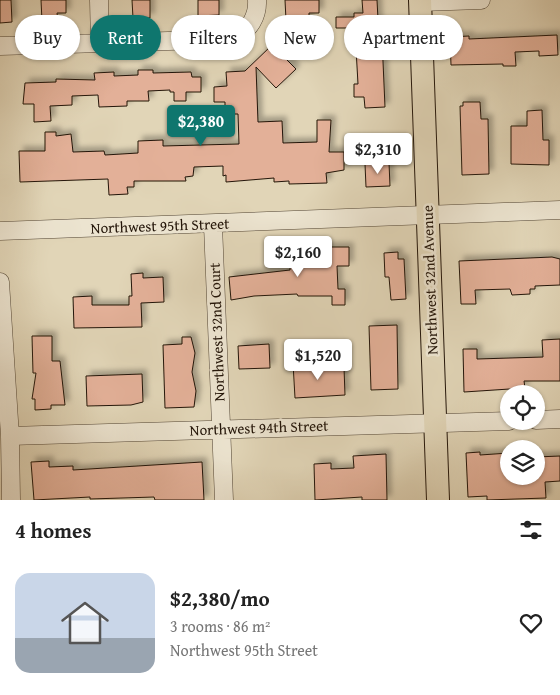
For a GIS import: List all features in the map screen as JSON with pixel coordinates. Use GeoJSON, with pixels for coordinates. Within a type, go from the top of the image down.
{"type":"FeatureCollection","features":[{"type":"Feature","properties":{"kind":"main road","name":"Northwest 32nd Avenue"},"geometry":{"type":"LineString","coordinates":[[420,1],[438,500]]}},
{"type":"Feature","properties":{"kind":"street"},"geometry":{"type":"LineString","coordinates":[[99,0],[99,15]]}},
{"type":"Feature","properties":{"kind":"street"},"geometry":{"type":"LineString","coordinates":[[161,42],[236,39],[247,29],[258,12],[257,0]]}},
{"type":"Feature","properties":{"kind":"street"},"geometry":{"type":"LineString","coordinates":[[420,1],[481,0]]}},
{"type":"Feature","properties":{"kind":"street"},"geometry":{"type":"LineString","coordinates":[[0,46],[90,44]]}},
{"type":"Feature","properties":{"kind":"street","name":"Northwest 95th Street"},"geometry":{"type":"LineString","coordinates":[[0,231],[213,225],[560,210]]}},
{"type":"Feature","properties":{"kind":"street","name":"Northwest 32nd Court"},"geometry":{"type":"LineString","coordinates":[[213,225],[224,500]]}},
{"type":"Feature","properties":{"kind":"street"},"geometry":{"type":"LineString","coordinates":[[0,282],[10,436],[11,500]]}},
{"type":"Feature","properties":{"kind":"street"},"geometry":{"type":"LineString","coordinates":[[545,420],[560,419]]}},
{"type":"Feature","properties":{"kind":"street","name":"Northwest 94th Street"},"geometry":{"type":"LineString","coordinates":[[10,436],[500,421]]}},
{"type":"Feature","properties":{"kind":"building"},"geometry":{"type":"Polygon","coordinates":[[[0,0],[11,0],[12,22],[0,23],[0,0]]]}},
{"type":"Feature","properties":{"kind":"building"},"geometry":{"type":"Polygon","coordinates":[[[41,0],[66,0],[66,13],[42,15],[41,0]]]}},
{"type":"Feature","properties":{"kind":"building"},"geometry":{"type":"Polygon","coordinates":[[[132,0],[150,0],[150,15],[133,15],[132,0]]]}},
{"type":"Feature","properties":{"kind":"building"},"geometry":{"type":"Polygon","coordinates":[[[198,0],[219,0],[219,15],[198,15],[198,0]]]}},
{"type":"Feature","properties":{"kind":"building"},"geometry":{"type":"Polygon","coordinates":[[[285,0],[319,0],[319,13],[286,15],[285,0]]]}},
{"type":"Feature","properties":{"kind":"building"},"geometry":{"type":"Polygon","coordinates":[[[362,0],[377,0],[378,15],[354,15],[354,13],[363,13],[362,0]]]}},
{"type":"Feature","properties":{"kind":"building"},"geometry":{"type":"Polygon","coordinates":[[[336,17],[344,17],[344,28],[336,28],[336,17]]]}},
{"type":"Feature","properties":{"kind":"building"},"geometry":{"type":"Polygon","coordinates":[[[557,35],[558,55],[539,56],[539,51],[515,52],[516,66],[503,66],[503,64],[451,65],[451,60],[463,60],[463,36],[469,36],[469,39],[557,35]]]}},
{"type":"Feature","properties":{"kind":"building"},"geometry":{"type":"Polygon","coordinates":[[[265,52],[265,60],[287,60],[296,69],[276,88],[256,67],[258,122],[282,121],[283,143],[317,142],[317,120],[331,120],[329,152],[344,152],[344,170],[326,173],[327,183],[289,184],[289,181],[274,182],[274,178],[226,182],[226,175],[223,176],[223,166],[194,167],[193,176],[185,177],[186,181],[134,181],[134,187],[127,187],[128,194],[109,195],[108,179],[20,182],[19,151],[45,151],[45,132],[56,132],[56,136],[71,134],[73,152],[104,151],[105,155],[138,153],[138,141],[163,140],[163,146],[239,144],[238,114],[225,114],[225,102],[214,102],[214,87],[227,86],[226,72],[245,71],[265,52]]]}},
{"type":"Feature","properties":{"kind":"building"},"geometry":{"type":"Polygon","coordinates":[[[357,60],[383,60],[385,107],[365,108],[364,97],[354,97],[354,84],[358,84],[357,60]]]}},
{"type":"Feature","properties":{"kind":"building"},"geometry":{"type":"Polygon","coordinates":[[[138,70],[153,70],[153,73],[191,72],[192,77],[201,77],[201,92],[186,92],[186,101],[174,101],[174,92],[170,92],[170,90],[148,91],[149,101],[127,101],[127,106],[99,107],[98,95],[72,96],[72,105],[50,106],[51,121],[34,122],[34,104],[23,104],[25,83],[56,82],[56,79],[95,80],[94,73],[114,72],[114,76],[138,75],[138,70]]]}},
{"type":"Feature","properties":{"kind":"building"},"geometry":{"type":"Polygon","coordinates":[[[463,102],[480,102],[481,119],[488,119],[489,174],[462,175],[460,106],[463,106],[463,102]]]}},
{"type":"Feature","properties":{"kind":"building"},"geometry":{"type":"Polygon","coordinates":[[[542,110],[543,140],[549,140],[549,165],[511,164],[511,126],[527,126],[527,111],[542,110]]]}},
{"type":"Feature","properties":{"kind":"building"},"geometry":{"type":"Polygon","coordinates":[[[389,163],[390,186],[366,187],[365,164],[389,163]]]}},
{"type":"Feature","properties":{"kind":"building"},"geometry":{"type":"Polygon","coordinates":[[[320,247],[349,247],[349,266],[337,266],[338,289],[345,289],[345,305],[332,305],[332,296],[298,296],[297,294],[254,296],[231,300],[229,277],[290,270],[290,266],[296,266],[296,254],[321,253],[320,247]]]}},
{"type":"Feature","properties":{"kind":"building"},"geometry":{"type":"Polygon","coordinates":[[[398,252],[398,259],[404,259],[406,299],[391,300],[389,277],[385,277],[384,253],[398,252]]]}},
{"type":"Feature","properties":{"kind":"building"},"geometry":{"type":"Polygon","coordinates":[[[552,257],[560,259],[560,285],[535,286],[535,289],[530,289],[530,294],[512,295],[510,289],[475,290],[476,304],[461,304],[459,261],[552,257]]]}},
{"type":"Feature","properties":{"kind":"building"},"geometry":{"type":"Polygon","coordinates":[[[143,273],[143,278],[163,277],[164,302],[141,303],[142,327],[74,328],[73,297],[92,296],[92,305],[129,305],[129,296],[132,296],[131,274],[143,273]]]}},
{"type":"Feature","properties":{"kind":"building"},"geometry":{"type":"Polygon","coordinates":[[[397,325],[398,389],[371,390],[369,326],[397,325]]]}},
{"type":"Feature","properties":{"kind":"building"},"geometry":{"type":"Polygon","coordinates":[[[32,336],[52,336],[52,361],[60,361],[65,405],[51,405],[51,409],[35,410],[35,399],[32,399],[36,373],[33,373],[32,336]]]}},
{"type":"Feature","properties":{"kind":"building"},"geometry":{"type":"Polygon","coordinates":[[[182,337],[191,337],[195,353],[192,372],[196,391],[194,407],[165,408],[163,345],[182,344],[182,337]]]}},
{"type":"Feature","properties":{"kind":"building"},"geometry":{"type":"Polygon","coordinates":[[[560,339],[560,381],[524,381],[525,385],[500,385],[500,390],[464,392],[463,349],[477,349],[477,359],[543,357],[542,340],[560,339]]]}},
{"type":"Feature","properties":{"kind":"building"},"geometry":{"type":"Polygon","coordinates":[[[269,344],[270,368],[239,369],[238,346],[269,344]]]}},
{"type":"Feature","properties":{"kind":"building"},"geometry":{"type":"Polygon","coordinates":[[[321,362],[322,369],[344,368],[345,395],[295,398],[293,363],[321,362]]]}},
{"type":"Feature","properties":{"kind":"building"},"geometry":{"type":"Polygon","coordinates":[[[142,374],[143,402],[131,405],[87,406],[86,376],[142,374]]]}},
{"type":"Feature","properties":{"kind":"building"},"geometry":{"type":"Polygon","coordinates":[[[480,452],[480,455],[500,454],[500,485],[545,485],[545,482],[546,498],[487,500],[487,496],[468,497],[466,453],[480,452]]]}},
{"type":"Feature","properties":{"kind":"building"},"geometry":{"type":"Polygon","coordinates":[[[386,454],[387,500],[362,500],[362,497],[315,500],[314,464],[331,463],[331,469],[354,468],[353,456],[386,454]]]}},
{"type":"Feature","properties":{"kind":"building"},"geometry":{"type":"Polygon","coordinates":[[[560,456],[560,481],[545,482],[545,457],[560,456]]]}},
{"type":"Feature","properties":{"kind":"building"},"geometry":{"type":"Polygon","coordinates":[[[49,461],[49,467],[73,466],[73,470],[202,462],[204,500],[155,500],[154,497],[90,499],[90,497],[34,500],[31,462],[49,461]]]}}]}
